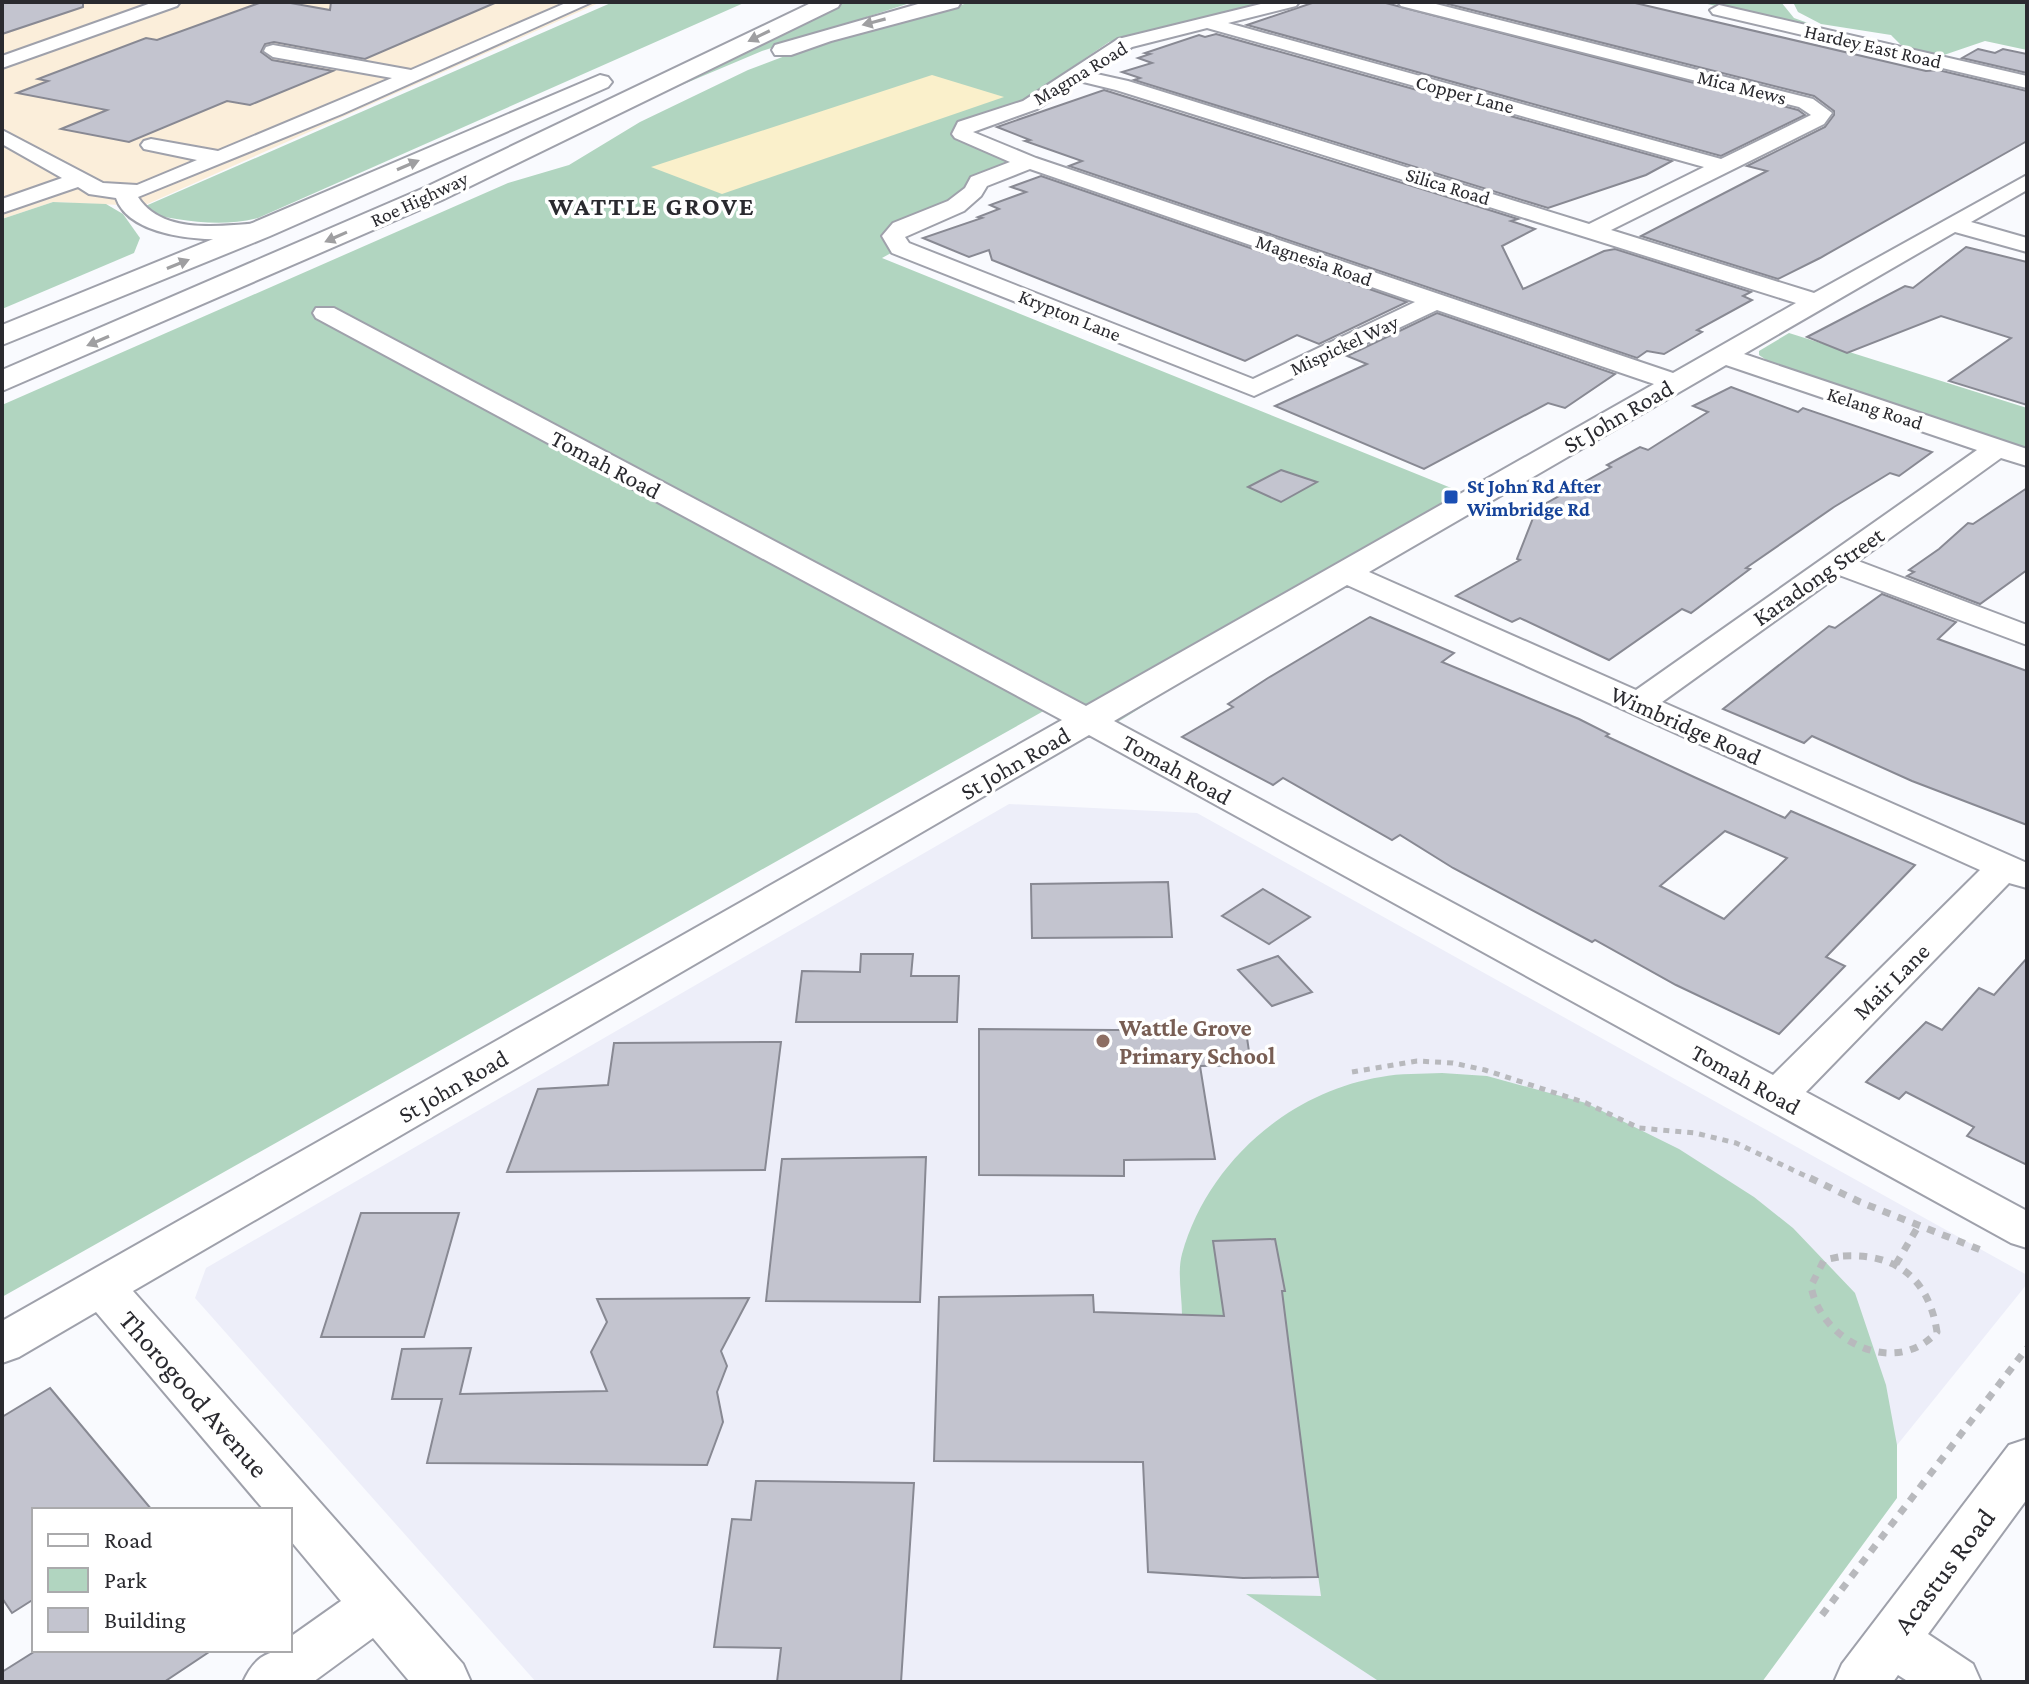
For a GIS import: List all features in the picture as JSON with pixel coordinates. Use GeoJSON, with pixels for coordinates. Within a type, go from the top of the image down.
{"type":"FeatureCollection","features":[{"type":"Feature","properties":{"kind":"highway","name":"Roe Highway"},"geometry":{"type":"LineString","coordinates":[[2,382],[433,194],[830,2]]}},
{"type":"Feature","properties":{"kind":"highway"},"geometry":{"type":"LineString","coordinates":[[433,194],[752,61],[823,36],[950,2]]}},
{"type":"Feature","properties":{"kind":"highway","name":"Roe Highway"},"geometry":{"type":"LineString","coordinates":[[2,336],[260,230],[618,74]]}},
{"type":"Feature","properties":{"kind":"street"},"geometry":{"type":"LineString","coordinates":[[2,62],[171,2]]}},
{"type":"Feature","properties":{"kind":"street"},"geometry":{"type":"LineString","coordinates":[[2,136],[97,189],[127,193],[156,186],[583,2]]}},
{"type":"Feature","properties":{"kind":"street","name":"Magma Road"},"geometry":{"type":"LineString","coordinates":[[965,126],[1030,105],[1125,43],[1290,2]]}},
{"type":"Feature","properties":{"kind":"street","name":"Mica Mews"},"geometry":{"type":"LineString","coordinates":[[1407,2],[1806,103],[1822,113],[1817,120],[1592,231]]}},
{"type":"Feature","properties":{"kind":"street","name":"Hardey East Road"},"geometry":{"type":"LineString","coordinates":[[1719,10],[2027,82]]}},
{"type":"Feature","properties":{"kind":"street","name":"Copper Lane"},"geometry":{"type":"LineString","coordinates":[[1207,22],[1723,166]]}},
{"type":"Feature","properties":{"kind":"street"},"geometry":{"type":"LineString","coordinates":[[273,51],[413,76]]}},
{"type":"Feature","properties":{"kind":"street"},"geometry":{"type":"LineString","coordinates":[[356,66],[381,55]]}},
{"type":"Feature","properties":{"kind":"street","name":"Silica Road"},"geometry":{"type":"LineString","coordinates":[[1076,75],[1121,85],[1818,302]]}},
{"type":"Feature","properties":{"kind":"street"},"geometry":{"type":"LineString","coordinates":[[319,77],[385,89]]}},
{"type":"Feature","properties":{"kind":"street","name":"Magnesia Road"},"geometry":{"type":"LineString","coordinates":[[965,126],[962,134],[977,143],[1029,162],[1676,383]]}},
{"type":"Feature","properties":{"kind":"street"},"geometry":{"type":"LineString","coordinates":[[166,145],[221,158]]}},
{"type":"Feature","properties":{"kind":"street","name":"Krypton Lane"},"geometry":{"type":"LineString","coordinates":[[1029,162],[993,174],[979,182],[973,195],[961,204],[910,224],[893,236],[900,248],[1254,388]]}},
{"type":"Feature","properties":{"kind":"street"},"geometry":{"type":"LineString","coordinates":[[6,200],[80,179]]}},
{"type":"Feature","properties":{"kind":"street","name":"St John Road"},"geometry":{"type":"LineString","coordinates":[[2,1344],[2027,181]]}},
{"type":"Feature","properties":{"kind":"street"},"geometry":{"type":"LineString","coordinates":[[127,193],[127,201],[134,211],[157,223],[199,231],[260,230]]}},
{"type":"Feature","properties":{"kind":"street"},"geometry":{"type":"LineString","coordinates":[[1952,224],[2027,245]]}},
{"type":"Feature","properties":{"kind":"street","name":"Mispickel Way"},"geometry":{"type":"LineString","coordinates":[[1254,388],[1434,302]]}},
{"type":"Feature","properties":{"kind":"street","name":"Tomah Road"},"geometry":{"type":"LineString","coordinates":[[325,313],[1089,721],[2027,1231]]}},
{"type":"Feature","properties":{"kind":"street"},"geometry":{"type":"LineString","coordinates":[[1781,355],[1855,379],[1862,385],[1845,398]]}},
{"type":"Feature","properties":{"kind":"street","name":"Kelang Road"},"geometry":{"type":"LineString","coordinates":[[1724,356],[2027,458]]}},
{"type":"Feature","properties":{"kind":"street","name":"Karadong Street"},"geometry":{"type":"LineString","coordinates":[[1639,703],[1998,448]]}},
{"type":"Feature","properties":{"kind":"street"},"geometry":{"type":"LineString","coordinates":[[1836,563],[2027,636]]}},
{"type":"Feature","properties":{"kind":"street","name":"Wimbridge Road"},"geometry":{"type":"LineString","coordinates":[[1346,573],[2016,871]]}},
{"type":"Feature","properties":{"kind":"street","name":"Mair Lane"},"geometry":{"type":"LineString","coordinates":[[1777,1096],[2016,871]]}},
{"type":"Feature","properties":{"kind":"street","name":"Thorogood Avenue"},"geometry":{"type":"LineString","coordinates":[[102,1287],[292,1508]]}},
{"type":"Feature","properties":{"kind":"street","name":"Acastus Road"},"geometry":{"type":"LineString","coordinates":[[1861,1682],[2027,1460]]}},
{"type":"Feature","properties":{"kind":"street","name":"Thorogood Avenue"},"geometry":{"type":"LineString","coordinates":[[292,1508],[444,1682]]}},
{"type":"Feature","properties":{"kind":"street"},"geometry":{"type":"LineString","coordinates":[[270,1682],[376,1606]]}},
{"type":"Feature","properties":{"kind":"street"},"geometry":{"type":"LineString","coordinates":[[1893,1641],[1954,1682]]}},
{"type":"Feature","properties":{"kind":"path"},"geometry":{"type":"LineString","coordinates":[[1352,1072],[1417,1061],[1453,1063],[1485,1070],[1516,1083],[1586,1103],[1639,1128],[1695,1133],[1736,1143],[1860,1202],[2000,1258]]}},
{"type":"Feature","properties":{"kind":"path"},"geometry":{"type":"LineString","coordinates":[[1896,1264],[1919,1225]]}},
{"type":"Feature","properties":{"kind":"path"},"geometry":{"type":"LineString","coordinates":[[1842,1254],[1865,1255],[1896,1264],[1923,1286],[1930,1297],[1937,1332],[1930,1342],[1912,1350],[1887,1354],[1846,1338],[1820,1316],[1811,1286],[1824,1260],[1842,1254]]}},
{"type":"Feature","properties":{"kind":"path"},"geometry":{"type":"LineString","coordinates":[[1822,1615],[2027,1348]]}},
{"type":"Feature","properties":{"kind":"shaded area"},"geometry":{"type":"Polygon","coordinates":[[[2,2],[601,2],[143,206],[53,202],[2,219],[2,2]]]}},
{"type":"Feature","properties":{"kind":"shaded area","name":"Wattle Grove Primary School"},"geometry":{"type":"Polygon","coordinates":[[[1009,804],[1197,813],[2027,1275],[2027,1284],[1706,1682],[536,1682],[195,1298],[206,1268],[1009,804]]]}},
{"type":"Feature","properties":{"kind":"green space"},"geometry":{"type":"Polygon","coordinates":[[[613,2],[746,2],[258,218],[211,223],[134,211],[613,2]]]}},
{"type":"Feature","properties":{"kind":"green space"},"geometry":{"type":"Polygon","coordinates":[[[843,2],[913,2],[762,51],[665,92],[843,2]]]}},
{"type":"Feature","properties":{"kind":"green space"},"geometry":{"type":"Polygon","coordinates":[[[972,2],[1269,2],[1109,42],[1021,102],[962,134],[1029,162],[993,174],[973,195],[901,228],[900,248],[882,258],[1476,498],[1105,730],[1056,704],[2,1297],[2,405],[508,183],[569,165],[640,122],[748,70],[819,43],[972,2]]]}},
{"type":"Feature","properties":{"kind":"green space"},"geometry":{"type":"Polygon","coordinates":[[[1699,2],[1781,2],[1794,18],[1850,38],[1699,2]]]}},
{"type":"Feature","properties":{"kind":"green space"},"geometry":{"type":"Polygon","coordinates":[[[1793,2],[2027,2],[2027,50],[1985,41],[1941,56],[1903,47],[1891,35],[1821,24],[1798,12],[1793,2]]]}},
{"type":"Feature","properties":{"kind":"green space"},"geometry":{"type":"Polygon","coordinates":[[[53,202],[106,204],[123,214],[140,238],[134,253],[2,309],[2,219],[53,202]]]}},
{"type":"Feature","properties":{"kind":"green space"},"geometry":{"type":"Polygon","coordinates":[[[1789,333],[2027,408],[2027,459],[1775,366],[1759,355],[1759,351],[1789,333]]]}},
{"type":"Feature","properties":{"kind":"green space"},"geometry":{"type":"Polygon","coordinates":[[[1442,1073],[1487,1076],[1586,1103],[1679,1149],[1754,1197],[1793,1228],[1855,1293],[1886,1385],[1897,1445],[1897,1498],[1762,1682],[1380,1682],[1246,1594],[1321,1596],[1309,1513],[1197,1315],[1182,1315],[1181,1261],[1194,1221],[1231,1162],[1256,1137],[1314,1098],[1347,1085],[1388,1076],[1442,1073]]]}},
{"type":"Feature","properties":{"kind":"sand"},"geometry":{"type":"Polygon","coordinates":[[[932,75],[1004,97],[722,194],[651,167],[932,75]]]}},
{"type":"Feature","properties":{"kind":"building"},"geometry":{"type":"Polygon","coordinates":[[[2,2],[83,2],[83,7],[2,34],[2,2]]]}},
{"type":"Feature","properties":{"kind":"building"},"geometry":{"type":"Polygon","coordinates":[[[262,2],[285,2],[330,10],[331,2],[497,2],[365,59],[274,42],[265,44],[261,52],[272,60],[333,71],[250,105],[227,101],[129,142],[61,129],[107,110],[17,93],[48,81],[38,79],[146,38],[157,40],[262,2]]]}},
{"type":"Feature","properties":{"kind":"building"},"geometry":{"type":"Polygon","coordinates":[[[1315,2],[1382,2],[1798,110],[1805,115],[1721,156],[1247,25],[1315,2]]]}},
{"type":"Feature","properties":{"kind":"building"},"geometry":{"type":"Polygon","coordinates":[[[1440,2],[1631,2],[1926,71],[1938,70],[2027,91],[2027,141],[1778,279],[1641,236],[1767,171],[1747,166],[1825,127],[1834,111],[1814,96],[1440,2]]]}},
{"type":"Feature","properties":{"kind":"building"},"geometry":{"type":"Polygon","coordinates":[[[1216,34],[1672,161],[1646,175],[1548,208],[1134,80],[1140,78],[1122,72],[1152,63],[1138,58],[1150,54],[1145,53],[1199,35],[1216,34]]]}},
{"type":"Feature","properties":{"kind":"building"},"geometry":{"type":"Polygon","coordinates":[[[1978,49],[1995,53],[2003,49],[2027,54],[2027,73],[1962,58],[1978,49]]]}},
{"type":"Feature","properties":{"kind":"building"},"geometry":{"type":"Polygon","coordinates":[[[1104,90],[1518,219],[1511,221],[1535,229],[1502,246],[1523,289],[1604,251],[1615,249],[1751,292],[1743,296],[1752,300],[1697,330],[1702,332],[1664,354],[1647,351],[1637,358],[1069,166],[1082,161],[1025,141],[1030,140],[997,127],[1104,90]]]}},
{"type":"Feature","properties":{"kind":"building"},"geometry":{"type":"Polygon","coordinates":[[[1041,176],[1407,302],[1319,344],[1297,335],[1245,361],[992,260],[989,250],[969,257],[923,238],[982,218],[978,217],[999,209],[990,205],[1026,192],[1011,187],[1041,176]]]}},
{"type":"Feature","properties":{"kind":"building"},"geometry":{"type":"Polygon","coordinates":[[[1966,247],[2027,262],[2027,405],[1949,381],[2011,338],[1941,316],[1847,353],[1807,337],[1905,286],[1913,288],[1966,247]]]}},
{"type":"Feature","properties":{"kind":"building"},"geometry":{"type":"Polygon","coordinates":[[[1437,313],[1615,374],[1565,408],[1548,403],[1424,469],[1275,406],[1367,364],[1347,356],[1437,313]]]}},
{"type":"Feature","properties":{"kind":"building"},"geometry":{"type":"Polygon","coordinates":[[[1731,387],[1798,412],[1803,408],[1932,452],[1899,476],[1890,473],[1834,507],[1746,568],[1750,569],[1691,613],[1682,609],[1609,660],[1520,618],[1512,622],[1456,596],[1520,560],[1517,559],[1533,518],[1525,515],[1611,467],[1607,465],[1640,447],[1648,450],[1708,412],[1693,406],[1731,387]]]}},
{"type":"Feature","properties":{"kind":"building"},"geometry":{"type":"Polygon","coordinates":[[[1281,470],[1317,482],[1281,502],[1248,487],[1281,470]]]}},
{"type":"Feature","properties":{"kind":"building"},"geometry":{"type":"Polygon","coordinates":[[[2027,488],[2027,570],[1980,604],[1907,576],[1914,572],[1909,570],[1968,523],[1973,524],[2027,488]]]}},
{"type":"Feature","properties":{"kind":"building"},"geometry":{"type":"Polygon","coordinates":[[[1882,594],[1956,622],[1938,639],[2027,671],[2027,825],[1912,781],[1812,736],[1804,743],[1723,709],[1829,626],[1835,628],[1882,594]]]}},
{"type":"Feature","properties":{"kind":"building"},"geometry":{"type":"Polygon","coordinates":[[[1370,617],[1454,653],[1442,662],[1579,719],[1609,734],[1606,736],[1694,777],[1785,818],[1791,811],[1915,865],[1826,957],[1845,966],[1779,1034],[1676,985],[1595,940],[1592,942],[1453,868],[1400,835],[1392,840],[1283,778],[1273,785],[1182,737],[1233,707],[1228,704],[1370,617]],[[1725,831],[1660,886],[1724,919],[1787,858],[1725,831]]]}},
{"type":"Feature","properties":{"kind":"building"},"geometry":{"type":"Polygon","coordinates":[[[1168,882],[1172,937],[1032,938],[1031,884],[1168,882]]]}},
{"type":"Feature","properties":{"kind":"building"},"geometry":{"type":"Polygon","coordinates":[[[1263,889],[1310,917],[1269,944],[1222,916],[1263,889]]]}},
{"type":"Feature","properties":{"kind":"building"},"geometry":{"type":"Polygon","coordinates":[[[861,954],[913,954],[911,976],[959,976],[957,1022],[796,1022],[802,971],[860,972],[861,954]]]}},
{"type":"Feature","properties":{"kind":"building"},"geometry":{"type":"Polygon","coordinates":[[[1278,956],[1312,992],[1272,1006],[1238,970],[1278,956]]]}},
{"type":"Feature","properties":{"kind":"building"},"geometry":{"type":"Polygon","coordinates":[[[2027,958],[2027,1165],[1967,1136],[1974,1127],[1906,1092],[1899,1099],[1866,1082],[1926,1022],[1942,1030],[1979,988],[1994,995],[2027,958]]]}},
{"type":"Feature","properties":{"kind":"building"},"geometry":{"type":"Polygon","coordinates":[[[979,1029],[1246,1031],[1251,1065],[1200,1066],[1215,1159],[1124,1160],[1124,1176],[979,1175],[979,1029]]]}},
{"type":"Feature","properties":{"kind":"building"},"geometry":{"type":"Polygon","coordinates":[[[781,1042],[765,1170],[507,1172],[538,1089],[608,1085],[614,1043],[781,1042]]]}},
{"type":"Feature","properties":{"kind":"building"},"geometry":{"type":"Polygon","coordinates":[[[926,1157],[920,1302],[766,1301],[782,1159],[926,1157]]]}},
{"type":"Feature","properties":{"kind":"building"},"geometry":{"type":"Polygon","coordinates":[[[361,1213],[459,1213],[424,1337],[321,1337],[361,1213]]]}},
{"type":"Feature","properties":{"kind":"building"},"geometry":{"type":"Polygon","coordinates":[[[1275,1239],[1285,1291],[1282,1291],[1318,1577],[1243,1578],[1148,1572],[1143,1462],[934,1461],[939,1297],[1093,1295],[1094,1312],[1224,1316],[1213,1241],[1275,1239]]]}},
{"type":"Feature","properties":{"kind":"building"},"geometry":{"type":"Polygon","coordinates":[[[749,1298],[721,1351],[727,1366],[717,1392],[723,1422],[707,1465],[427,1463],[442,1399],[392,1399],[402,1349],[471,1348],[460,1394],[607,1391],[591,1352],[607,1322],[597,1299],[749,1298]]]}},
{"type":"Feature","properties":{"kind":"building"},"geometry":{"type":"Polygon","coordinates":[[[50,1388],[150,1508],[32,1508],[32,1600],[12,1613],[2,1598],[2,1417],[50,1388]]]}},
{"type":"Feature","properties":{"kind":"building"},"geometry":{"type":"Polygon","coordinates":[[[756,1481],[914,1483],[901,1682],[777,1682],[781,1648],[714,1647],[732,1519],[751,1520],[756,1481]]]}},
{"type":"Feature","properties":{"kind":"building"},"geometry":{"type":"Polygon","coordinates":[[[34,1652],[209,1652],[164,1682],[2,1682],[2,1672],[34,1652]]]}},
{"type":"Feature","properties":{"kind":"place","name":"St John Rd After Wimbridge Rd"},"geometry":{"type":"Point","coordinates":[1451,497]}},
{"type":"Feature","properties":{"kind":"place","name":"Wattle Grove Primary School"},"geometry":{"type":"Point","coordinates":[1103,1041]}},
{"type":"Feature","properties":{"kind":"district","name":"WATTLE GROVE"},"geometry":{"type":"Point","coordinates":[652,206]}}]}
